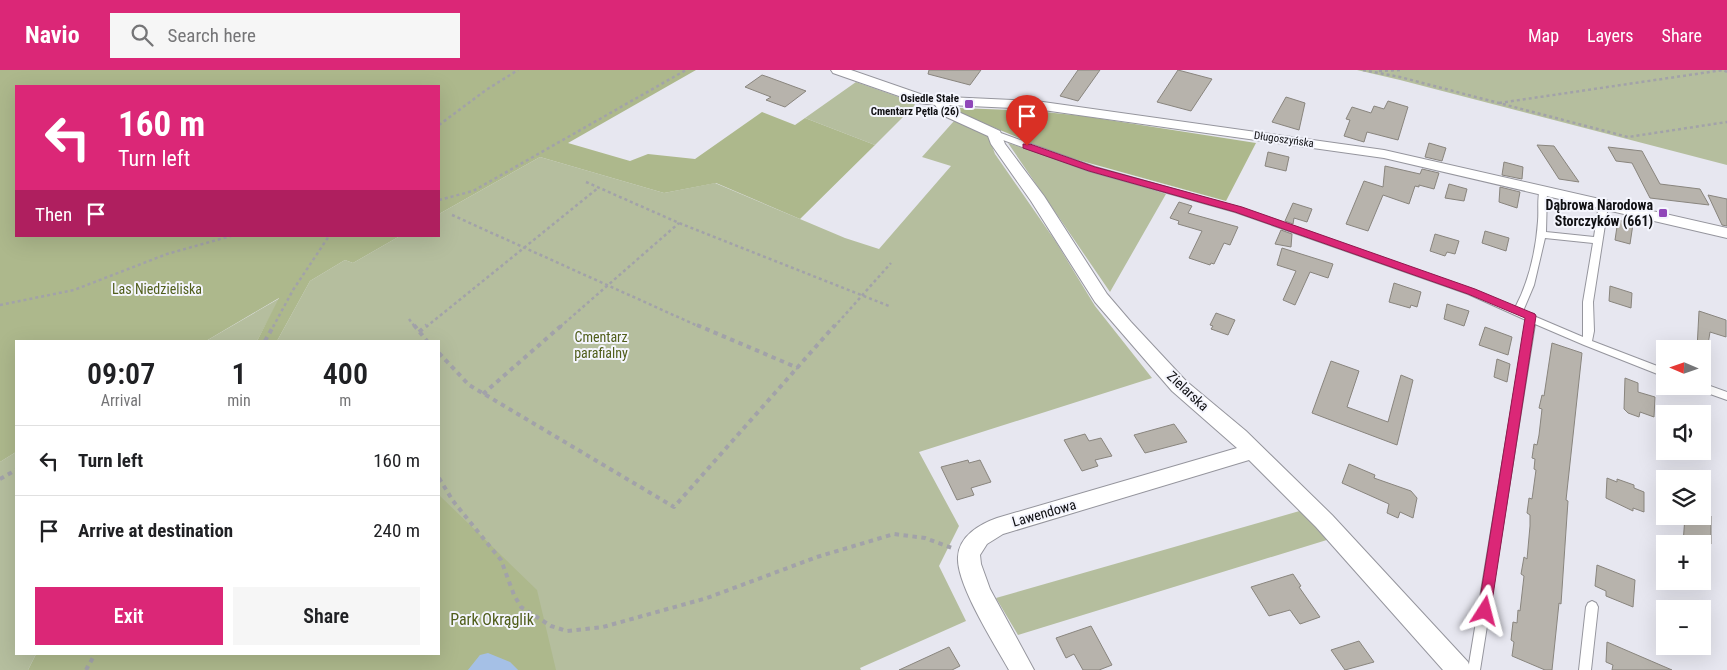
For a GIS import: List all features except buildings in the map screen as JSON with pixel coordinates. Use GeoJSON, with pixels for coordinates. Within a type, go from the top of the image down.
{"type":"FeatureCollection","features":[{"type":"Feature","properties":{"kind":"street","name":"Długoszyńska"},"geometry":{"type":"LineString","coordinates":[[838,70],[910,95],[940,102],[1036,105],[1384,154],[1727,232]]}},
{"type":"Feature","properties":{"kind":"street"},"geometry":{"type":"LineString","coordinates":[[940,102],[947,112],[995,134]]}},
{"type":"Feature","properties":{"kind":"street","name":"Zielarska"},"geometry":{"type":"LineString","coordinates":[[995,134],[998,144],[1038,199],[1101,298],[1119,320],[1179,386],[1253,451],[1324,521],[1459,670]]}},
{"type":"Feature","properties":{"kind":"street","name":"Lawendowa"},"geometry":{"type":"LineString","coordinates":[[968,557],[976,539],[997,526],[1243,456],[1253,451]]}},
{"type":"Feature","properties":{"kind":"street"},"geometry":{"type":"LineString","coordinates":[[968,557],[973,578],[1022,670]]}},
{"type":"Feature","properties":{"kind":"lane"},"geometry":{"type":"LineString","coordinates":[[995,134],[1092,169],[1266,219],[1471,292],[1531,316],[1587,343],[1656,370]]}},
{"type":"Feature","properties":{"kind":"lane"},"geometry":{"type":"LineString","coordinates":[[1518,311],[1535,271],[1543,190]]}},
{"type":"Feature","properties":{"kind":"lane"},"geometry":{"type":"LineString","coordinates":[[1587,343],[1589,331],[1588,302],[1603,204]]}},
{"type":"Feature","properties":{"kind":"lane"},"geometry":{"type":"LineString","coordinates":[[1540,234],[1598,240]]}},
{"type":"Feature","properties":{"kind":"lane"},"geometry":{"type":"LineString","coordinates":[[1474,670],[1531,316]]}},
{"type":"Feature","properties":{"kind":"lane"},"geometry":{"type":"LineString","coordinates":[[1711,390],[1727,396]]}},
{"type":"Feature","properties":{"kind":"lane"},"geometry":{"type":"LineString","coordinates":[[1585,670],[1592,607]]}},
{"type":"Feature","properties":{"kind":"path"},"geometry":{"type":"LineString","coordinates":[[440,124],[486,90],[518,70]]}},
{"type":"Feature","properties":{"kind":"path"},"geometry":{"type":"LineString","coordinates":[[440,200],[473,191],[686,70]]}},
{"type":"Feature","properties":{"kind":"path"},"geometry":{"type":"LineString","coordinates":[[1362,70],[1400,78],[1628,137],[1727,122]]}},
{"type":"Feature","properties":{"kind":"path"},"geometry":{"type":"LineString","coordinates":[[1374,72],[1402,70]]}},
{"type":"Feature","properties":{"kind":"path"},"geometry":{"type":"LineString","coordinates":[[1496,104],[1723,70],[1727,72]]}},
{"type":"Feature","properties":{"kind":"path"},"geometry":{"type":"LineString","coordinates":[[1386,71],[1400,78]]}},
{"type":"Feature","properties":{"kind":"path"},"geometry":{"type":"LineString","coordinates":[[586,182],[679,223],[889,306]]}},
{"type":"Feature","properties":{"kind":"path"},"geometry":{"type":"LineString","coordinates":[[419,332],[598,188]]}},
{"type":"Feature","properties":{"kind":"path"},"geometry":{"type":"LineString","coordinates":[[452,215],[798,368]]}},
{"type":"Feature","properties":{"kind":"path"},"geometry":{"type":"LineString","coordinates":[[483,394],[679,223]]}},
{"type":"Feature","properties":{"kind":"path"},"geometry":{"type":"LineString","coordinates":[[0,305],[74,290],[167,254],[227,237]]}},
{"type":"Feature","properties":{"kind":"path"},"geometry":{"type":"LineString","coordinates":[[267,340],[293,290],[328,237]]}},
{"type":"Feature","properties":{"kind":"path"},"geometry":{"type":"LineString","coordinates":[[440,354],[469,386],[674,507],[891,263]]}},
{"type":"Feature","properties":{"kind":"path"},"geometry":{"type":"LineString","coordinates":[[409,319],[426,340]]}},
{"type":"Feature","properties":{"kind":"path"},"geometry":{"type":"LineString","coordinates":[[0,479],[15,471]]}},
{"type":"Feature","properties":{"kind":"path"},"geometry":{"type":"LineString","coordinates":[[440,480],[453,501],[502,560],[514,595],[521,607],[550,626],[567,631],[603,627],[707,598],[817,557],[894,534],[945,544],[968,557]]}},
{"type":"Feature","properties":{"kind":"path"},"geometry":{"type":"LineString","coordinates":[[86,670],[94,655]]}},
{"type":"Feature","properties":{"kind":"green space","name":"Las Niedzieliska"},"geometry":{"type":"Polygon","coordinates":[[[0,70],[696,70],[568,143],[630,161],[648,154],[695,159],[762,112],[795,125],[805,118],[875,145],[800,219],[716,183],[664,193],[540,157],[440,213],[440,85],[15,85],[15,237],[398,237],[353,263],[345,260],[310,281],[278,340],[258,340],[279,298],[208,340],[15,340],[15,453],[0,462],[0,70]]]}},
{"type":"Feature","properties":{"kind":"green space"},"geometry":{"type":"Polygon","coordinates":[[[1357,70],[1727,70],[1727,165],[1400,80],[1357,70]]]}},
{"type":"Feature","properties":{"kind":"green space"},"geometry":{"type":"Polygon","coordinates":[[[856,82],[913,102],[915,105],[875,145],[805,118],[856,82]]]}},
{"type":"Feature","properties":{"kind":"green space"},"geometry":{"type":"Polygon","coordinates":[[[959,108],[1035,111],[1083,116],[1256,143],[1226,201],[1060,155],[954,111],[959,108]]]}},
{"type":"Feature","properties":{"kind":"green space","name":"Cmentarz parafialny"},"geometry":{"type":"Polygon","coordinates":[[[954,121],[988,135],[995,154],[1056,242],[1095,306],[1152,378],[919,452],[959,526],[939,566],[966,621],[860,668],[861,670],[104,670],[112,655],[440,655],[440,340],[278,340],[310,281],[345,260],[353,263],[398,237],[440,237],[440,213],[540,157],[664,193],[715,183],[845,238],[879,249],[951,166],[922,157],[954,121]]]}},
{"type":"Feature","properties":{"kind":"green space"},"geometry":{"type":"Polygon","coordinates":[[[1008,143],[1166,194],[1110,292],[1008,143]]]}},
{"type":"Feature","properties":{"kind":"green space"},"geometry":{"type":"Polygon","coordinates":[[[280,298],[258,340],[208,340],[280,298]]]}},
{"type":"Feature","properties":{"kind":"green space"},"geometry":{"type":"Polygon","coordinates":[[[15,453],[15,655],[36,655],[28,670],[0,670],[0,462],[15,453]]]}},
{"type":"Feature","properties":{"kind":"green space","name":"Park Okrąglik"},"geometry":{"type":"Polygon","coordinates":[[[440,496],[537,590],[556,670],[518,670],[510,662],[480,655],[468,670],[28,670],[36,655],[440,655],[440,496]]]}},
{"type":"Feature","properties":{"kind":"green space"},"geometry":{"type":"Polygon","coordinates":[[[1303,510],[1330,539],[1018,635],[996,598],[1303,510]]]}},
{"type":"Feature","properties":{"kind":"water"},"geometry":{"type":"Polygon","coordinates":[[[488,653],[510,662],[518,670],[468,670],[480,655],[488,653]]]}},
{"type":"Feature","properties":{"kind":"place","name":"Osiedle Stałe Cmentarz Pętla (26)"},"geometry":{"type":"Point","coordinates":[969,104]}},
{"type":"Feature","properties":{"kind":"place","name":"Dąbrowa Narodowa Storczyków (661)"},"geometry":{"type":"Point","coordinates":[1663,213]}},
{"type":"Feature","properties":{"kind":"route"},"geometry":{"type":"LineString","coordinates":[[1027,146],[1092,169],[1238,210],[1471,292],[1531,316],[1485,611]]}}]}
